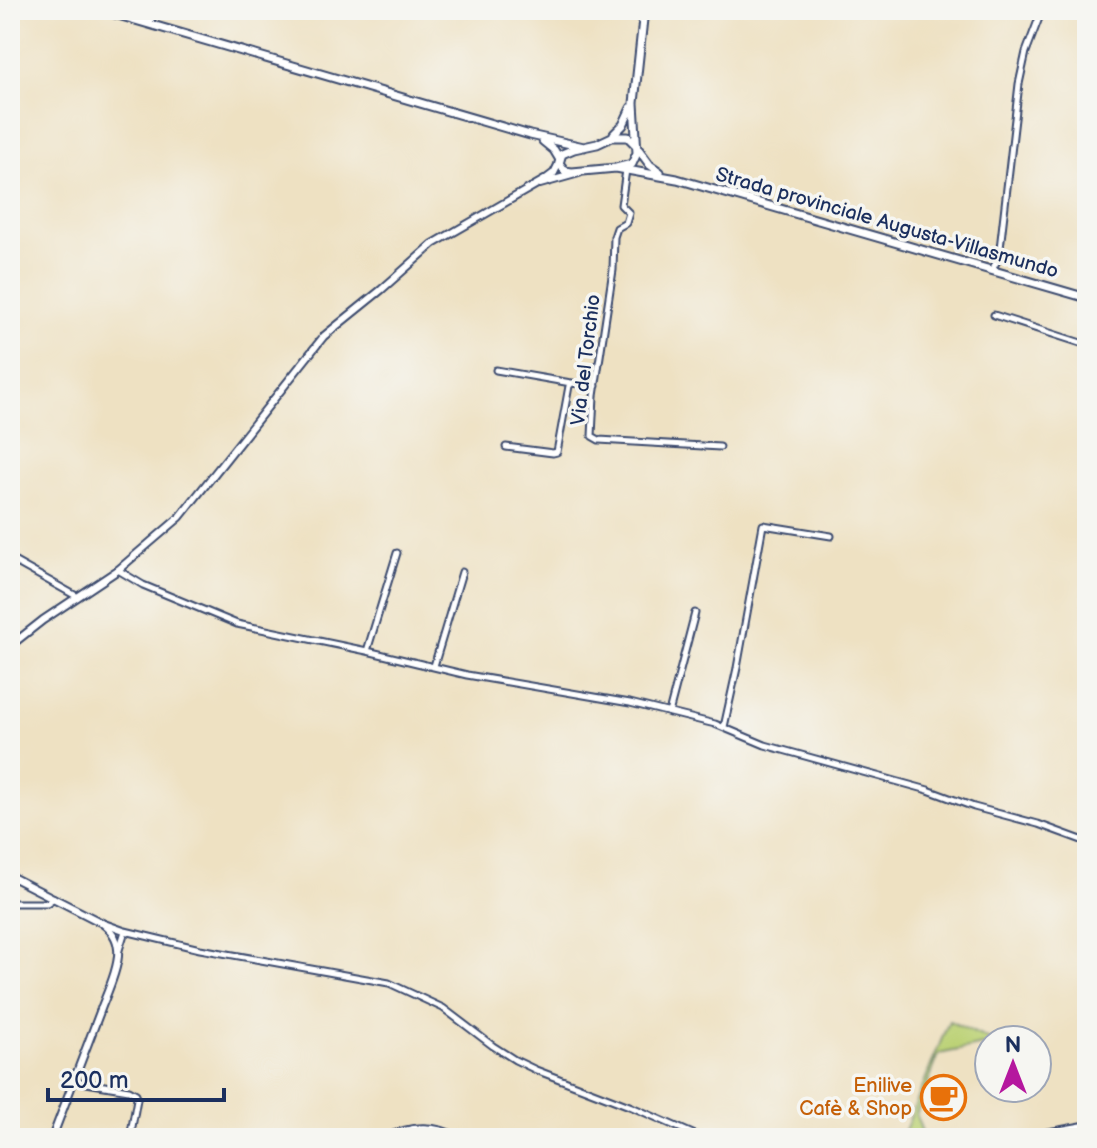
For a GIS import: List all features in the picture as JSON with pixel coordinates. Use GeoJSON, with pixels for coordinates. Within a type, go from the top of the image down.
{"type":"FeatureCollection","features":[{"type":"Feature","properties":{"kind":"main road"},"geometry":{"type":"LineString","coordinates":[[101,10],[120,13],[530,135],[584,147]]}},
{"type":"Feature","properties":{"kind":"main road"},"geometry":{"type":"LineString","coordinates":[[530,135],[550,146],[562,168],[568,172],[632,164],[637,147],[634,103],[644,10]]}},
{"type":"Feature","properties":{"kind":"main road"},"geometry":{"type":"LineString","coordinates":[[560,162],[562,154],[567,151],[612,137],[623,125],[634,103]]}},
{"type":"Feature","properties":{"kind":"main road"},"geometry":{"type":"LineString","coordinates":[[612,137],[628,137],[654,168],[677,179]]}},
{"type":"Feature","properties":{"kind":"main road"},"geometry":{"type":"LineString","coordinates":[[616,168],[677,179]]}},
{"type":"Feature","properties":{"kind":"main road","name":"Strada provinciale Augusta-Villasmundo"},"geometry":{"type":"LineString","coordinates":[[677,179],[1087,298]]}},
{"type":"Feature","properties":{"kind":"main road"},"geometry":{"type":"LineString","coordinates":[[1021,1138],[1087,1126]]}},
{"type":"Feature","properties":{"kind":"main road"},"geometry":{"type":"LineString","coordinates":[[1060,1138],[1087,1133]]}},
{"type":"Feature","properties":{"kind":"street"},"geometry":{"type":"LineString","coordinates":[[149,24],[151,17],[160,10]]}},
{"type":"Feature","properties":{"kind":"street"},"geometry":{"type":"LineString","coordinates":[[992,270],[999,257],[1019,84],[1026,52],[1039,18],[1024,10]]}},
{"type":"Feature","properties":{"kind":"street"},"geometry":{"type":"LineString","coordinates":[[10,646],[118,570],[180,517],[324,336],[433,244],[554,173],[560,162]]}},
{"type":"Feature","properties":{"kind":"street","name":"Via del Torchio"},"geometry":{"type":"LineString","coordinates":[[626,170],[621,205],[629,213],[626,223],[617,228],[614,237],[613,270],[592,436],[599,440],[720,447]]}},
{"type":"Feature","properties":{"kind":"street"},"geometry":{"type":"LineString","coordinates":[[533,186],[583,171]]}},
{"type":"Feature","properties":{"kind":"street"},"geometry":{"type":"LineString","coordinates":[[994,315],[1087,345]]}},
{"type":"Feature","properties":{"kind":"street"},"geometry":{"type":"LineString","coordinates":[[496,370],[596,386]]}},
{"type":"Feature","properties":{"kind":"street"},"geometry":{"type":"LineString","coordinates":[[506,447],[557,452],[572,383]]}},
{"type":"Feature","properties":{"kind":"street"},"geometry":{"type":"LineString","coordinates":[[724,727],[763,525],[831,536]]}},
{"type":"Feature","properties":{"kind":"street"},"geometry":{"type":"LineString","coordinates":[[367,651],[397,553]]}},
{"type":"Feature","properties":{"kind":"street"},"geometry":{"type":"LineString","coordinates":[[10,559],[78,597]]}},
{"type":"Feature","properties":{"kind":"street"},"geometry":{"type":"LineString","coordinates":[[118,570],[143,585],[237,624],[467,675],[630,703],[724,727],[765,745],[928,790],[1087,842]]}},
{"type":"Feature","properties":{"kind":"street"},"geometry":{"type":"LineString","coordinates":[[434,666],[462,572]]}},
{"type":"Feature","properties":{"kind":"street"},"geometry":{"type":"LineString","coordinates":[[669,713],[695,613]]}},
{"type":"Feature","properties":{"kind":"street"},"geometry":{"type":"LineString","coordinates":[[10,876],[102,923],[125,931],[200,949],[389,983],[443,1008],[515,1060],[702,1138]]}},
{"type":"Feature","properties":{"kind":"street"},"geometry":{"type":"LineString","coordinates":[[10,903],[35,905],[54,898]]}},
{"type":"Feature","properties":{"kind":"street"},"geometry":{"type":"LineString","coordinates":[[102,923],[114,934],[119,951]]}},
{"type":"Feature","properties":{"kind":"street"},"geometry":{"type":"LineString","coordinates":[[52,1138],[105,998],[125,931]]}},
{"type":"Feature","properties":{"kind":"street"},"geometry":{"type":"LineString","coordinates":[[74,1081],[129,1090],[136,1094],[130,1138]]}},
{"type":"Feature","properties":{"kind":"street"},"geometry":{"type":"LineString","coordinates":[[386,1138],[416,1128],[434,1129],[458,1138]]}},
{"type":"Feature","properties":{"kind":"street"},"geometry":{"type":"LineString","coordinates":[[397,1138],[416,1132],[447,1138]]}},
{"type":"Feature","properties":{"kind":"green space"},"geometry":{"type":"Polygon","coordinates":[[[949,1021],[973,1032],[973,1047],[939,1054],[916,1115],[924,1138],[902,1138],[949,1021]]]}},
{"type":"Feature","properties":{"kind":"place","name":"Enilive Cafè & Shop"},"geometry":{"type":"Point","coordinates":[943,1097]}}]}
